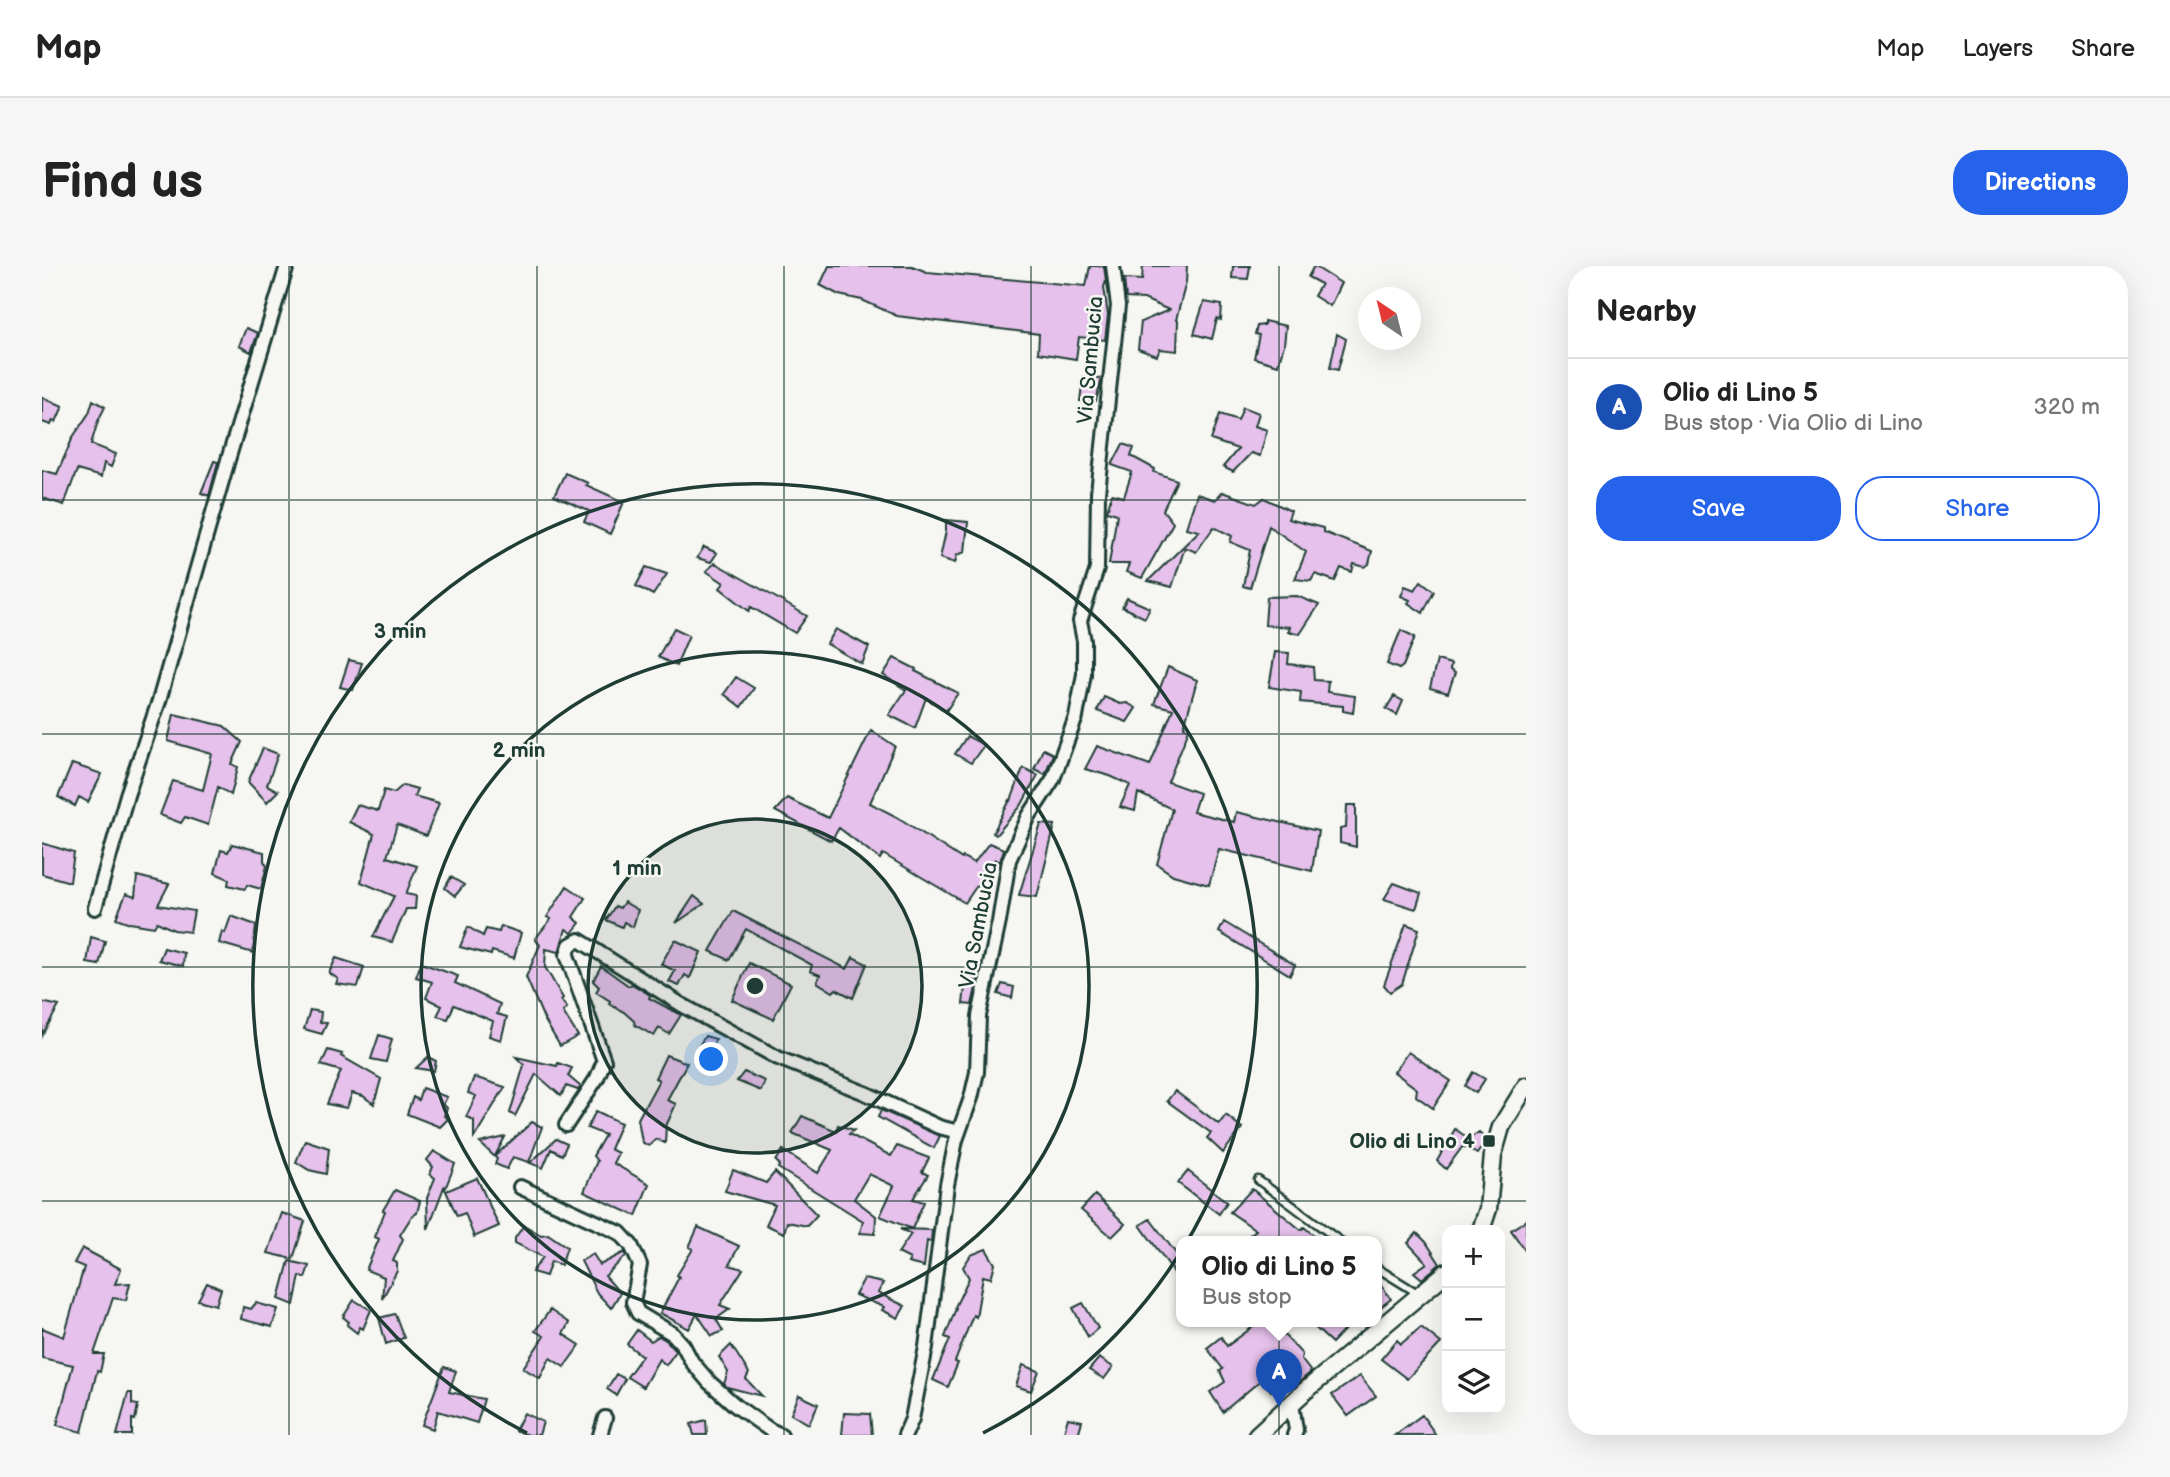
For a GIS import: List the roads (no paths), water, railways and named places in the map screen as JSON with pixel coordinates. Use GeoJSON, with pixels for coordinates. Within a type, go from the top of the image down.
{"type":"FeatureCollection","features":[{"type":"Feature","properties":{"kind":"street"},"geometry":{"type":"LineString","coordinates":[[95,908],[288,266]]}},
{"type":"Feature","properties":{"kind":"street","name":"Via Sambucia"},"geometry":{"type":"LineString","coordinates":[[905,1435],[912,1419],[926,1347],[947,1185],[977,1072],[979,1016],[1009,860],[1028,816],[1053,779],[1076,717],[1084,674],[1084,641],[1080,621],[1097,569],[1098,493],[1118,306],[1113,266]]}},
{"type":"Feature","properties":{"kind":"street"},"geometry":{"type":"LineString","coordinates":[[566,1125],[597,1078],[604,1061],[567,955],[570,945],[579,940],[692,1010],[778,1058],[939,1127],[959,1132]]}},
{"type":"Feature","properties":{"kind":"street"},"geometry":{"type":"LineString","coordinates":[[1483,1225],[1488,1209],[1493,1155],[1501,1127],[1526,1086]]}},
{"type":"Feature","properties":{"kind":"street"},"geometry":{"type":"LineString","coordinates":[[520,1187],[620,1233],[631,1245],[640,1265],[633,1302],[638,1313],[673,1334],[709,1382],[736,1406],[781,1435]]}},
{"type":"Feature","properties":{"kind":"street"},"geometry":{"type":"LineString","coordinates":[[1257,1435],[1442,1276]]}},
{"type":"Feature","properties":{"kind":"street"},"geometry":{"type":"LineString","coordinates":[[1292,1404],[1296,1430],[1294,1435]]}},
{"type":"Feature","properties":{"kind":"street"},"geometry":{"type":"LineString","coordinates":[[600,1435],[605,1419]]}},
{"type":"Feature","properties":{"kind":"lane"},"geometry":{"type":"LineString","coordinates":[[1258,1180],[1333,1236]]}},
{"type":"Feature","properties":{"kind":"lane"},"geometry":{"type":"LineString","coordinates":[[1382,1271],[1420,1295]]}},
{"type":"Feature","properties":{"kind":"place","name":"Olio di Lino 4"},"geometry":{"type":"Point","coordinates":[1489,1141]}},
{"type":"Feature","properties":{"kind":"place","name":"Olio di Lino 5"},"geometry":{"type":"Point","coordinates":[1279,1407]}}]}
